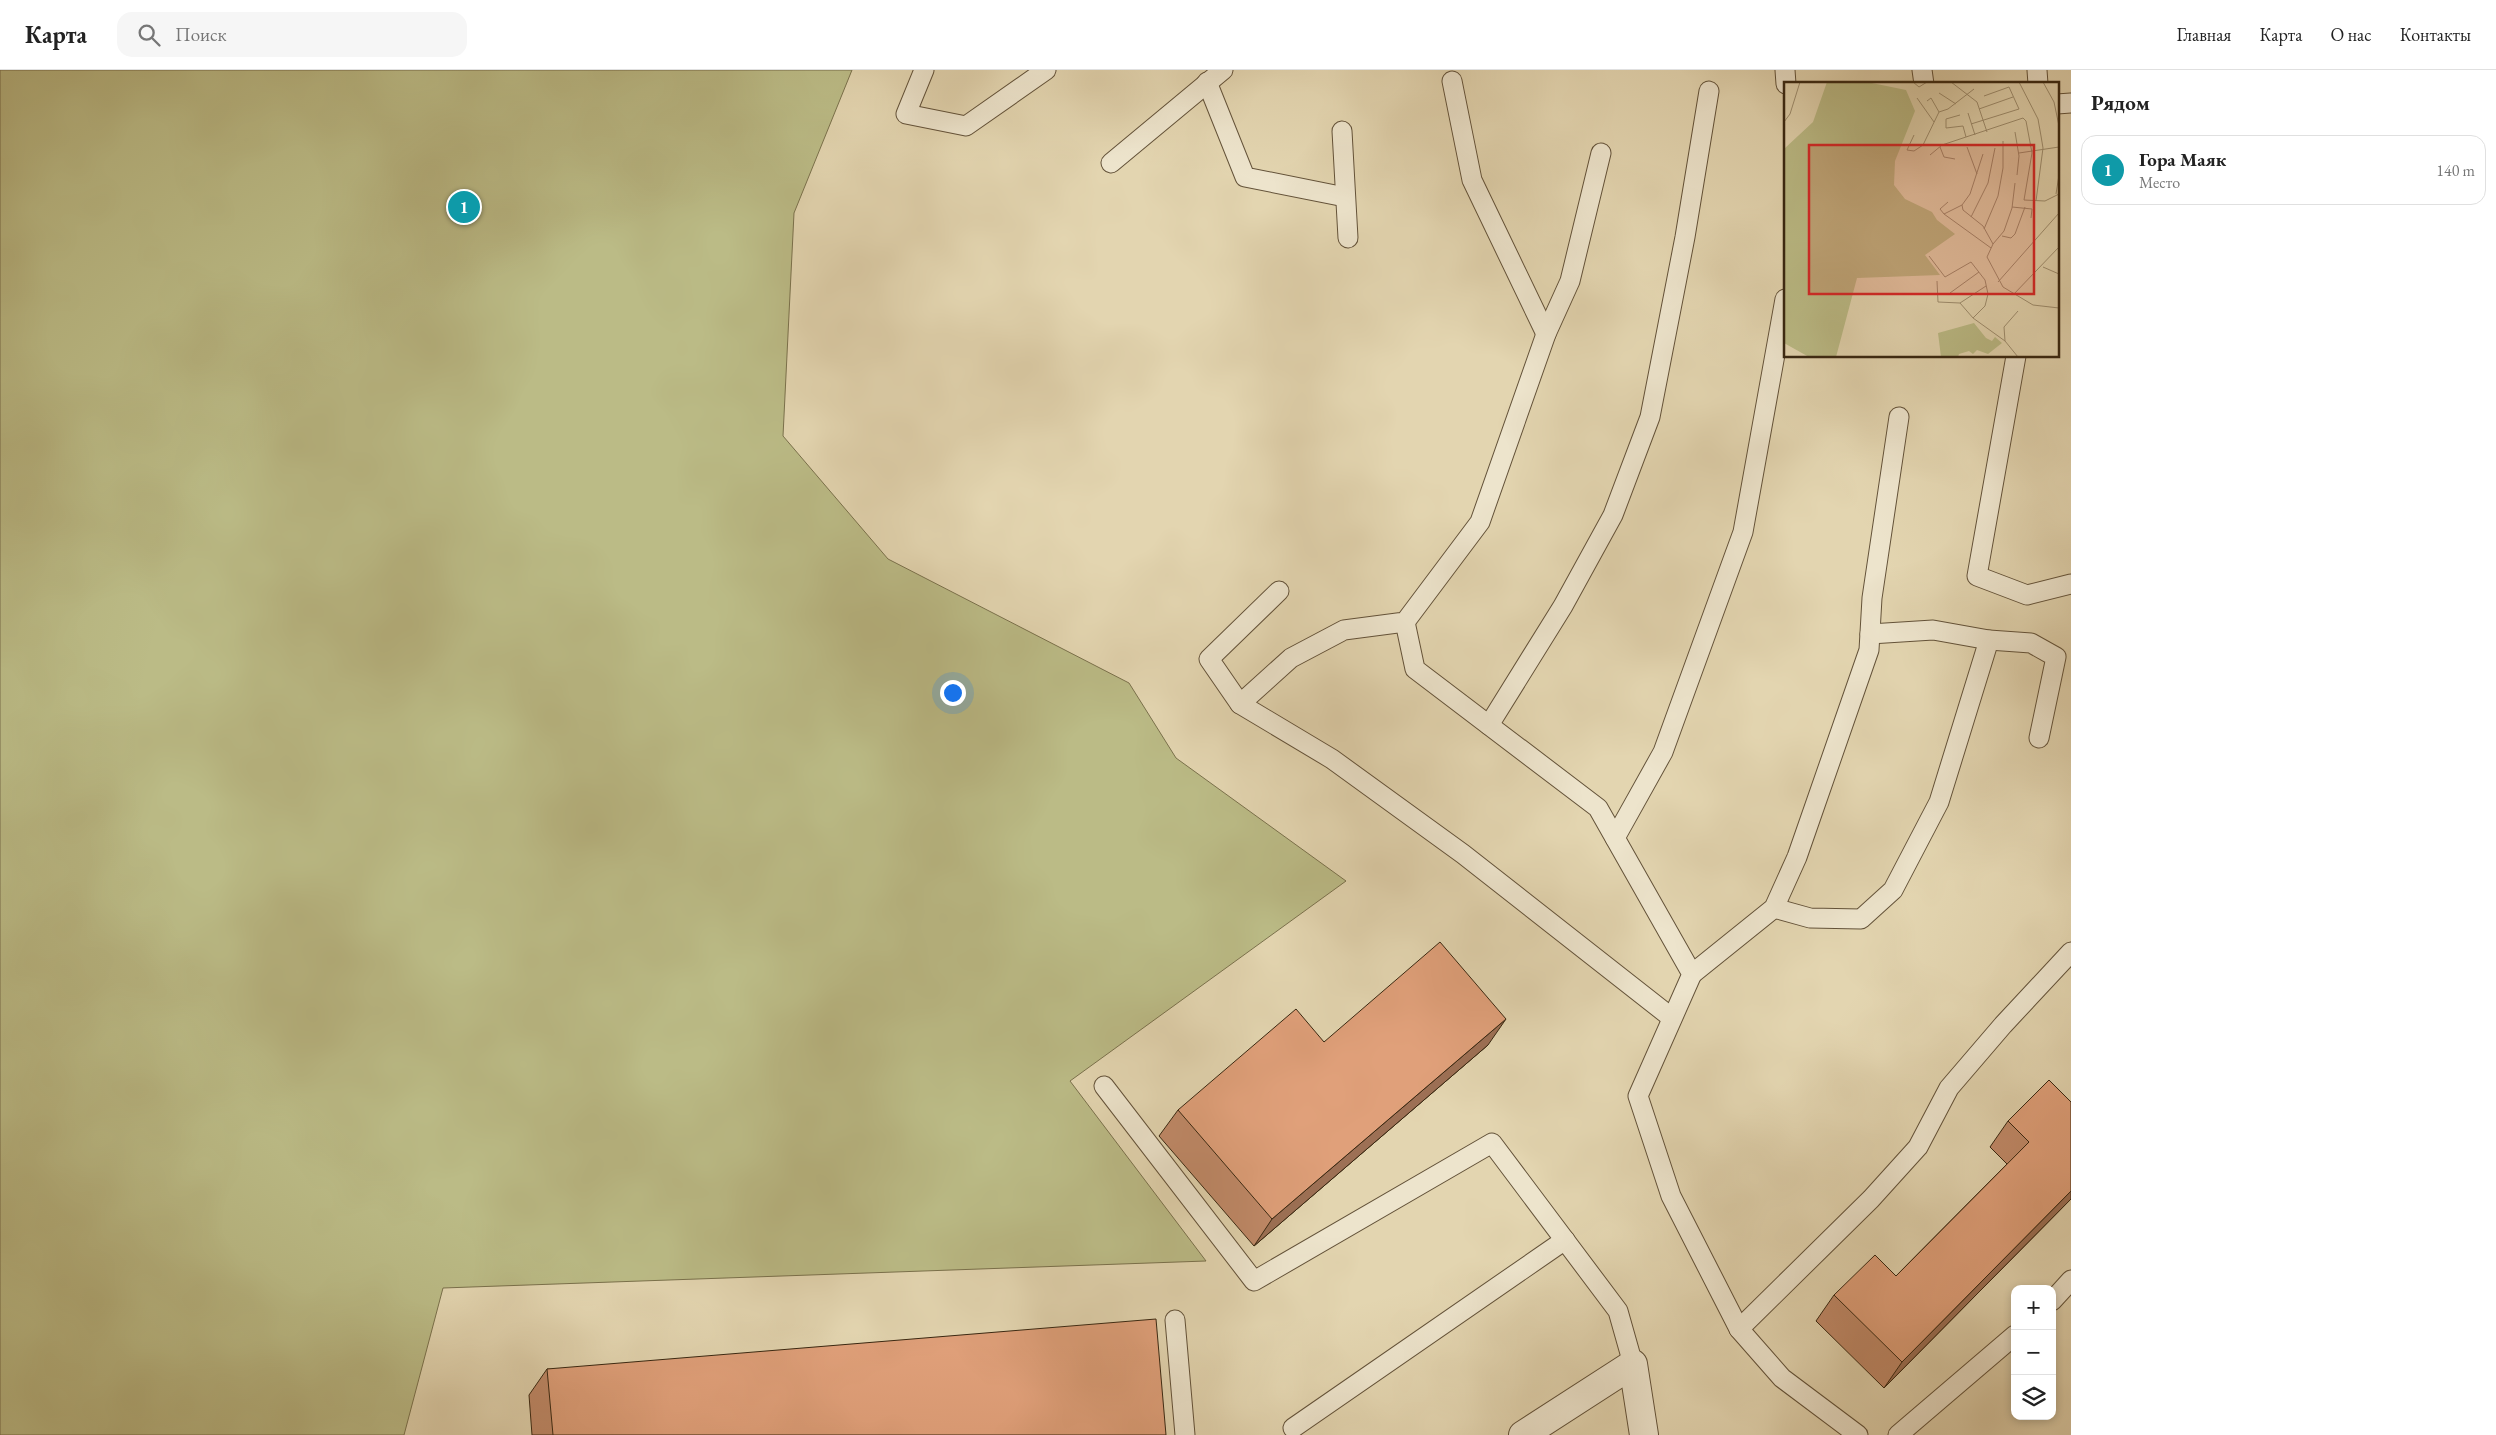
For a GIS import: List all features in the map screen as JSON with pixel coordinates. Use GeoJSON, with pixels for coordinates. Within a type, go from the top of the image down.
{"type":"FeatureCollection","features":[{"type":"Feature","properties":{"kind":"street"},"geometry":{"type":"LineString","coordinates":[[1523,1435],[1633,1364],[1644,1435]]}},
{"type":"Feature","properties":{"kind":"lane"},"geometry":{"type":"LineString","coordinates":[[924,70],[906,114],[966,126],[1046,70]]}},
{"type":"Feature","properties":{"kind":"lane"},"geometry":{"type":"LineString","coordinates":[[1111,163],[1223,70]]}},
{"type":"Feature","properties":{"kind":"lane"},"geometry":{"type":"LineString","coordinates":[[1452,81],[1472,180],[1546,334]]}},
{"type":"Feature","properties":{"kind":"lane"},"geometry":{"type":"LineString","coordinates":[[1208,82],[1245,177],[1346,197]]}},
{"type":"Feature","properties":{"kind":"lane"},"geometry":{"type":"LineString","coordinates":[[1489,725],[1563,606],[1613,515],[1650,417],[1685,237],[1709,91]]}},
{"type":"Feature","properties":{"kind":"lane"},"geometry":{"type":"LineString","coordinates":[[2058,104],[2071,103]]}},
{"type":"Feature","properties":{"kind":"lane"},"geometry":{"type":"LineString","coordinates":[[1342,131],[1348,238]]}},
{"type":"Feature","properties":{"kind":"lane"},"geometry":{"type":"LineString","coordinates":[[1240,704],[1291,658],[1344,630],[1405,622],[1480,522],[1546,334],[1570,281],[1601,153]]}},
{"type":"Feature","properties":{"kind":"lane"},"geometry":{"type":"LineString","coordinates":[[1615,838],[1663,752],[1743,532],[1784,305]]}},
{"type":"Feature","properties":{"kind":"lane"},"geometry":{"type":"LineString","coordinates":[[2016,358],[1977,576],[2027,595],[2071,584]]}},
{"type":"Feature","properties":{"kind":"lane"},"geometry":{"type":"LineString","coordinates":[[1858,1435],[1782,1378],[1739,1329],[1671,1196],[1638,1096],[1692,974],[1774,908],[1797,857],[1869,650],[1872,598],[1899,417]]}},
{"type":"Feature","properties":{"kind":"lane"},"geometry":{"type":"LineString","coordinates":[[1279,591],[1209,659],[1240,704],[1332,759],[1463,854],[1672,1018]]}},
{"type":"Feature","properties":{"kind":"lane"},"geometry":{"type":"LineString","coordinates":[[1405,622],[1415,669],[1598,808],[1692,974]]}},
{"type":"Feature","properties":{"kind":"lane"},"geometry":{"type":"LineString","coordinates":[[1870,634],[1933,630],[1989,640],[2031,643],[2056,657],[2039,738]]}},
{"type":"Feature","properties":{"kind":"lane"},"geometry":{"type":"LineString","coordinates":[[1774,908],[1810,918],[1861,919],[1893,890],[1939,802],[1989,640]]}},
{"type":"Feature","properties":{"kind":"lane"},"geometry":{"type":"LineString","coordinates":[[1739,1329],[1872,1199],[1918,1147],[1949,1088],[2003,1024],[2071,952]]}},
{"type":"Feature","properties":{"kind":"lane"},"geometry":{"type":"LineString","coordinates":[[1104,1086],[1254,1281],[1492,1143],[1618,1311],[1633,1364]]}},
{"type":"Feature","properties":{"kind":"lane"},"geometry":{"type":"LineString","coordinates":[[1293,1428],[1565,1240]]}},
{"type":"Feature","properties":{"kind":"lane"},"geometry":{"type":"LineString","coordinates":[[2056,1297],[2071,1280]]}},
{"type":"Feature","properties":{"kind":"lane"},"geometry":{"type":"LineString","coordinates":[[1175,1320],[1185,1435]]}},
{"type":"Feature","properties":{"kind":"lane"},"geometry":{"type":"LineString","coordinates":[[1898,1435],[2011,1338]]}},
{"type":"Feature","properties":{"kind":"green space"},"geometry":{"type":"Polygon","coordinates":[[[0,70],[852,70],[794,213],[783,436],[888,559],[1129,683],[1176,758],[1346,881],[1070,1081],[1206,1261],[443,1288],[404,1435],[0,1435],[0,70]]]}},
{"type":"Feature","properties":{"kind":"building"},"geometry":{"type":"Polygon","coordinates":[[[1440,942],[1506,1019],[1272,1219],[1178,1110],[1296,1009],[1324,1042],[1440,942]]]}},
{"type":"Feature","properties":{"kind":"building"},"geometry":{"type":"Polygon","coordinates":[[[2049,1080],[2071,1102],[2071,1191],[1902,1362],[1834,1295],[1875,1255],[1896,1276],[2029,1142],[2008,1121],[2049,1080]]]}},
{"type":"Feature","properties":{"kind":"building"},"geometry":{"type":"Polygon","coordinates":[[[1156,1319],[1166,1435],[553,1435],[547,1369],[1156,1319]]]}},
{"type":"Feature","properties":{"kind":"place","name":"Гора Маяк"},"geometry":{"type":"Point","coordinates":[464,207]}}]}
